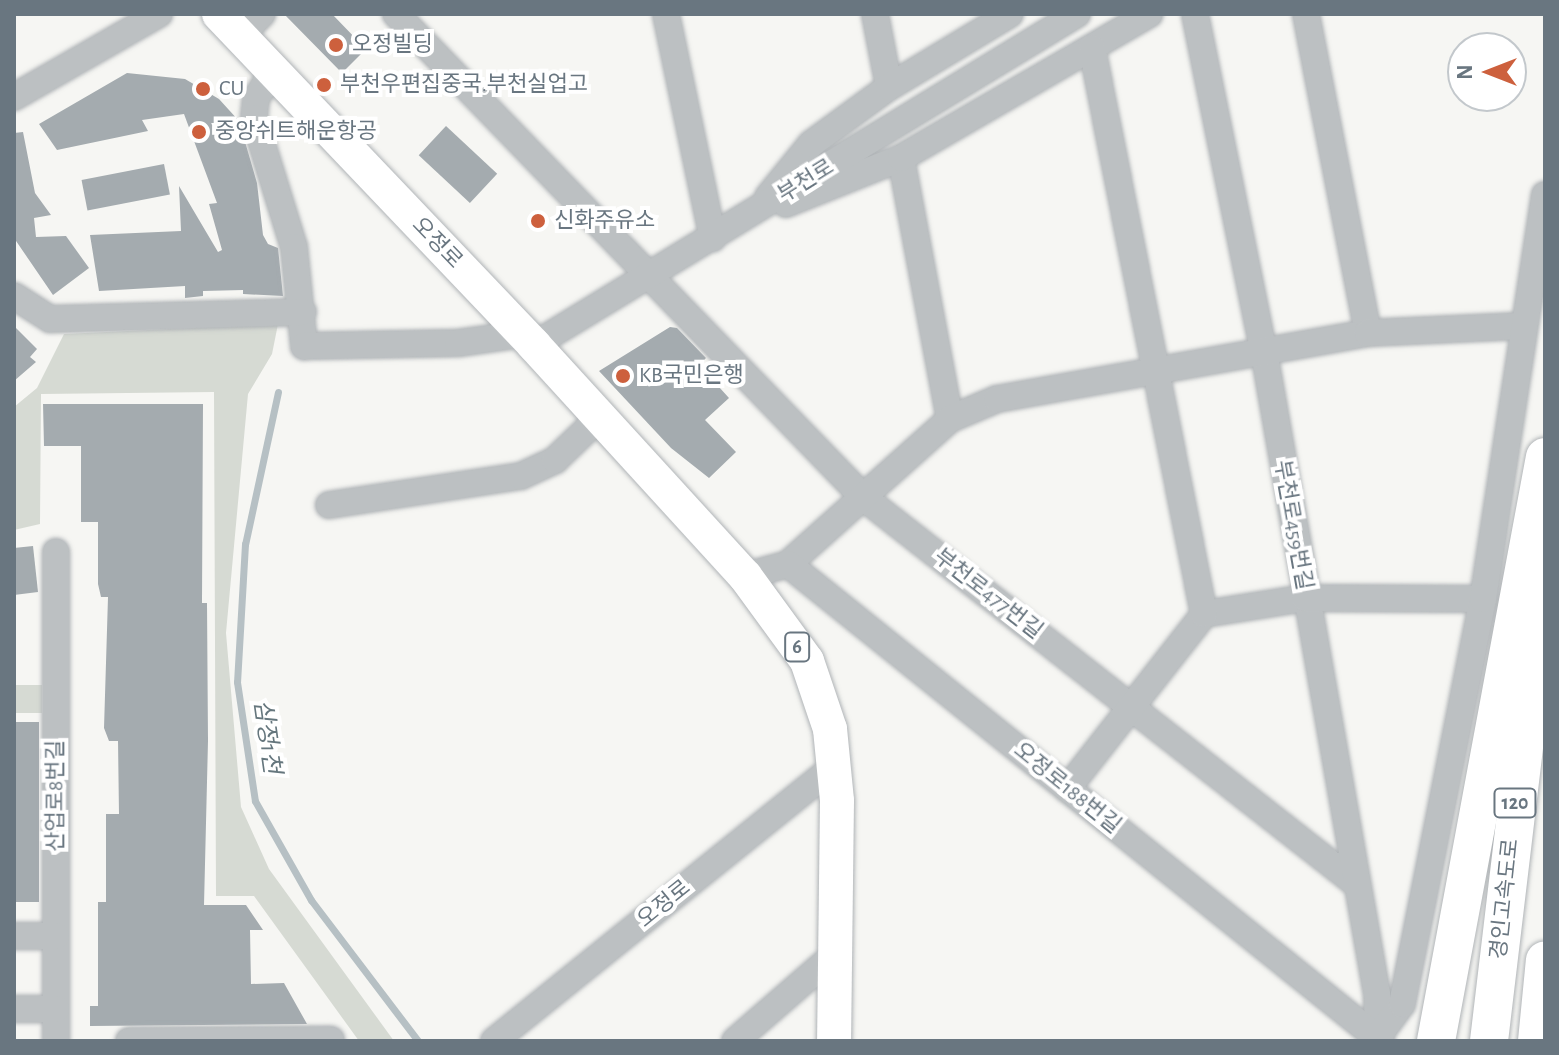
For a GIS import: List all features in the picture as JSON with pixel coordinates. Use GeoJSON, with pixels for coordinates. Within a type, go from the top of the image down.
{"type":"FeatureCollection","features":[{"type":"Feature","properties":{"kind":"highway"},"geometry":{"type":"LineString","coordinates":[[1436,1041],[1545,457]]}},
{"type":"Feature","properties":{"kind":"highway","name":"경인고속도로"},"geometry":{"type":"LineString","coordinates":[[1489,1041],[1545,566]]}},
{"type":"Feature","properties":{"kind":"highway","name":"경인고속도로"},"geometry":{"type":"LineString","coordinates":[[1537,1041],[1545,960]]}},
{"type":"Feature","properties":{"kind":"main road","name":"오정로"},"geometry":{"type":"LineString","coordinates":[[240,21],[273,71],[529,339],[745,576],[807,661],[830,729],[834,767],[834,1041]]}},
{"type":"Feature","properties":{"kind":"street"},"geometry":{"type":"LineString","coordinates":[[14,97],[159,14]]}},
{"type":"Feature","properties":{"kind":"street","name":"부천로477번길"},"geometry":{"type":"LineString","coordinates":[[396,14],[651,274],[863,497],[1354,882]]}},
{"type":"Feature","properties":{"kind":"street"},"geometry":{"type":"LineString","coordinates":[[875,14],[889,87]]}},
{"type":"Feature","properties":{"kind":"street"},"geometry":{"type":"LineString","coordinates":[[753,215],[811,144],[889,87],[1010,14]]}},
{"type":"Feature","properties":{"kind":"street","name":"부천로"},"geometry":{"type":"LineString","coordinates":[[529,339],[753,215],[1077,14]]}},
{"type":"Feature","properties":{"kind":"street"},"geometry":{"type":"LineString","coordinates":[[753,215],[822,193],[901,158],[1149,14]]}},
{"type":"Feature","properties":{"kind":"street","name":"부천로459번길"},"geometry":{"type":"LineString","coordinates":[[1195,14],[1264,352],[1354,882],[1377,994],[1379,1040]]}},
{"type":"Feature","properties":{"kind":"street"},"geometry":{"type":"LineString","coordinates":[[1306,14],[1368,333]]}},
{"type":"Feature","properties":{"kind":"street"},"geometry":{"type":"LineString","coordinates":[[663,17],[713,238]]}},
{"type":"Feature","properties":{"kind":"street"},"geometry":{"type":"LineString","coordinates":[[1092,48],[1204,614]]}},
{"type":"Feature","properties":{"kind":"street"},"geometry":{"type":"LineString","coordinates":[[273,71],[256,98],[254,118],[294,247],[303,312],[304,346],[529,339]]}},
{"type":"Feature","properties":{"kind":"street"},"geometry":{"type":"LineString","coordinates":[[901,158],[950,419]]}},
{"type":"Feature","properties":{"kind":"street"},"geometry":{"type":"LineString","coordinates":[[1379,1040],[1402,1004],[1483,599],[1545,195]]}},
{"type":"Feature","properties":{"kind":"street"},"geometry":{"type":"LineString","coordinates":[[14,296],[50,319],[303,312]]}},
{"type":"Feature","properties":{"kind":"street"},"geometry":{"type":"LineString","coordinates":[[745,576],[788,564],[950,419],[997,399],[1368,333],[1524,326]]}},
{"type":"Feature","properties":{"kind":"street"},"geometry":{"type":"LineString","coordinates":[[329,505],[521,476],[555,460],[600,417]]}},
{"type":"Feature","properties":{"kind":"street","name":"산업로8번길"},"geometry":{"type":"LineString","coordinates":[[56,552],[56,1041]]}},
{"type":"Feature","properties":{"kind":"street","name":"오정로188번길"},"geometry":{"type":"LineString","coordinates":[[788,564],[1379,1040]]}},
{"type":"Feature","properties":{"kind":"street"},"geometry":{"type":"LineString","coordinates":[[1067,789],[1204,614],[1305,598],[1483,599]]}},
{"type":"Feature","properties":{"kind":"street","name":"오정로"},"geometry":{"type":"LineString","coordinates":[[494,1041],[834,767]]}},
{"type":"Feature","properties":{"kind":"street"},"geometry":{"type":"LineString","coordinates":[[14,936],[56,936]]}},
{"type":"Feature","properties":{"kind":"street"},"geometry":{"type":"LineString","coordinates":[[735,1041],[835,954]]}},
{"type":"Feature","properties":{"kind":"street"},"geometry":{"type":"LineString","coordinates":[[14,1009],[56,1009]]}},
{"type":"Feature","properties":{"kind":"street"},"geometry":{"type":"LineString","coordinates":[[129,1041],[331,1040]]}},
{"type":"Feature","properties":{"kind":"shaded area"},"geometry":{"type":"Polygon","coordinates":[[[278,324],[272,354],[248,394],[226,633],[241,807],[269,869],[394,1041],[359,1041],[254,896],[216,896],[214,392],[41,394],[40,524],[14,530],[14,407],[37,388],[64,334],[278,324]]]}},
{"type":"Feature","properties":{"kind":"shaded area"},"geometry":{"type":"Polygon","coordinates":[[[14,685],[42,685],[42,713],[14,713],[14,685]]]}},
{"type":"Feature","properties":{"kind":"building","name":"오정빌딩"},"geometry":{"type":"Polygon","coordinates":[[[284,14],[332,14],[360,43],[355,47],[362,53],[342,73],[284,14]]]}},
{"type":"Feature","properties":{"kind":"building"},"geometry":{"type":"Polygon","coordinates":[[[127,73],[185,79],[219,99],[239,121],[257,183],[263,235],[268,244],[278,248],[283,296],[243,294],[243,290],[203,291],[203,296],[185,298],[185,286],[99,291],[90,235],[181,231],[179,186],[218,252],[222,250],[209,204],[217,203],[184,114],[142,120],[148,131],[57,150],[39,124],[127,73]]]}},
{"type":"Feature","properties":{"kind":"building"},"geometry":{"type":"Polygon","coordinates":[[[446,126],[497,174],[470,203],[419,155],[446,126]]]}},
{"type":"Feature","properties":{"kind":"building"},"geometry":{"type":"Polygon","coordinates":[[[23,132],[35,193],[51,215],[34,218],[36,237],[66,236],[89,268],[53,295],[14,238],[14,133],[23,132]]]}},
{"type":"Feature","properties":{"kind":"building"},"geometry":{"type":"Polygon","coordinates":[[[164,164],[170,194],[87,210],[82,180],[164,164]]]}},
{"type":"Feature","properties":{"kind":"building"},"geometry":{"type":"Polygon","coordinates":[[[14,326],[37,349],[30,357],[36,362],[14,381],[14,326]]]}},
{"type":"Feature","properties":{"kind":"building"},"geometry":{"type":"Polygon","coordinates":[[[670,327],[677,328],[706,358],[699,365],[729,398],[705,420],[736,452],[709,478],[671,448],[599,371],[670,327]]]}},
{"type":"Feature","properties":{"kind":"building"},"geometry":{"type":"Polygon","coordinates":[[[43,404],[203,404],[202,603],[207,603],[208,741],[204,905],[246,905],[263,930],[250,930],[251,984],[284,983],[307,1024],[90,1026],[90,1006],[98,1006],[98,902],[106,902],[106,814],[119,814],[118,741],[109,741],[104,728],[108,597],[101,597],[98,584],[98,522],[81,522],[81,446],[44,446],[43,404]]]}},
{"type":"Feature","properties":{"kind":"building"},"geometry":{"type":"Polygon","coordinates":[[[33,546],[38,592],[14,595],[14,548],[33,546]]]}},
{"type":"Feature","properties":{"kind":"building"},"geometry":{"type":"Polygon","coordinates":[[[14,722],[39,722],[39,902],[14,902],[14,722]]]}},
{"type":"Feature","properties":{"kind":"waterway","name":"삼정1천"},"geometry":{"type":"LineString","coordinates":[[278,392],[245,544],[237,682],[255,801],[311,900],[418,1041]]}},
{"type":"Feature","properties":{"kind":"place","name":"오정빌딩"},"geometry":{"type":"Point","coordinates":[336,45]}},
{"type":"Feature","properties":{"kind":"place","name":"부천우편집중국.부천실업고"},"geometry":{"type":"Point","coordinates":[324,85]}},
{"type":"Feature","properties":{"kind":"place","name":"CU"},"geometry":{"type":"Point","coordinates":[203,89]}},
{"type":"Feature","properties":{"kind":"place","name":"중앙쉬트해운항공"},"geometry":{"type":"Point","coordinates":[199,132]}},
{"type":"Feature","properties":{"kind":"place","name":"신화주유소"},"geometry":{"type":"Point","coordinates":[538,221]}},
{"type":"Feature","properties":{"kind":"place","name":"KB국민은행"},"geometry":{"type":"Point","coordinates":[623,376]}}]}
